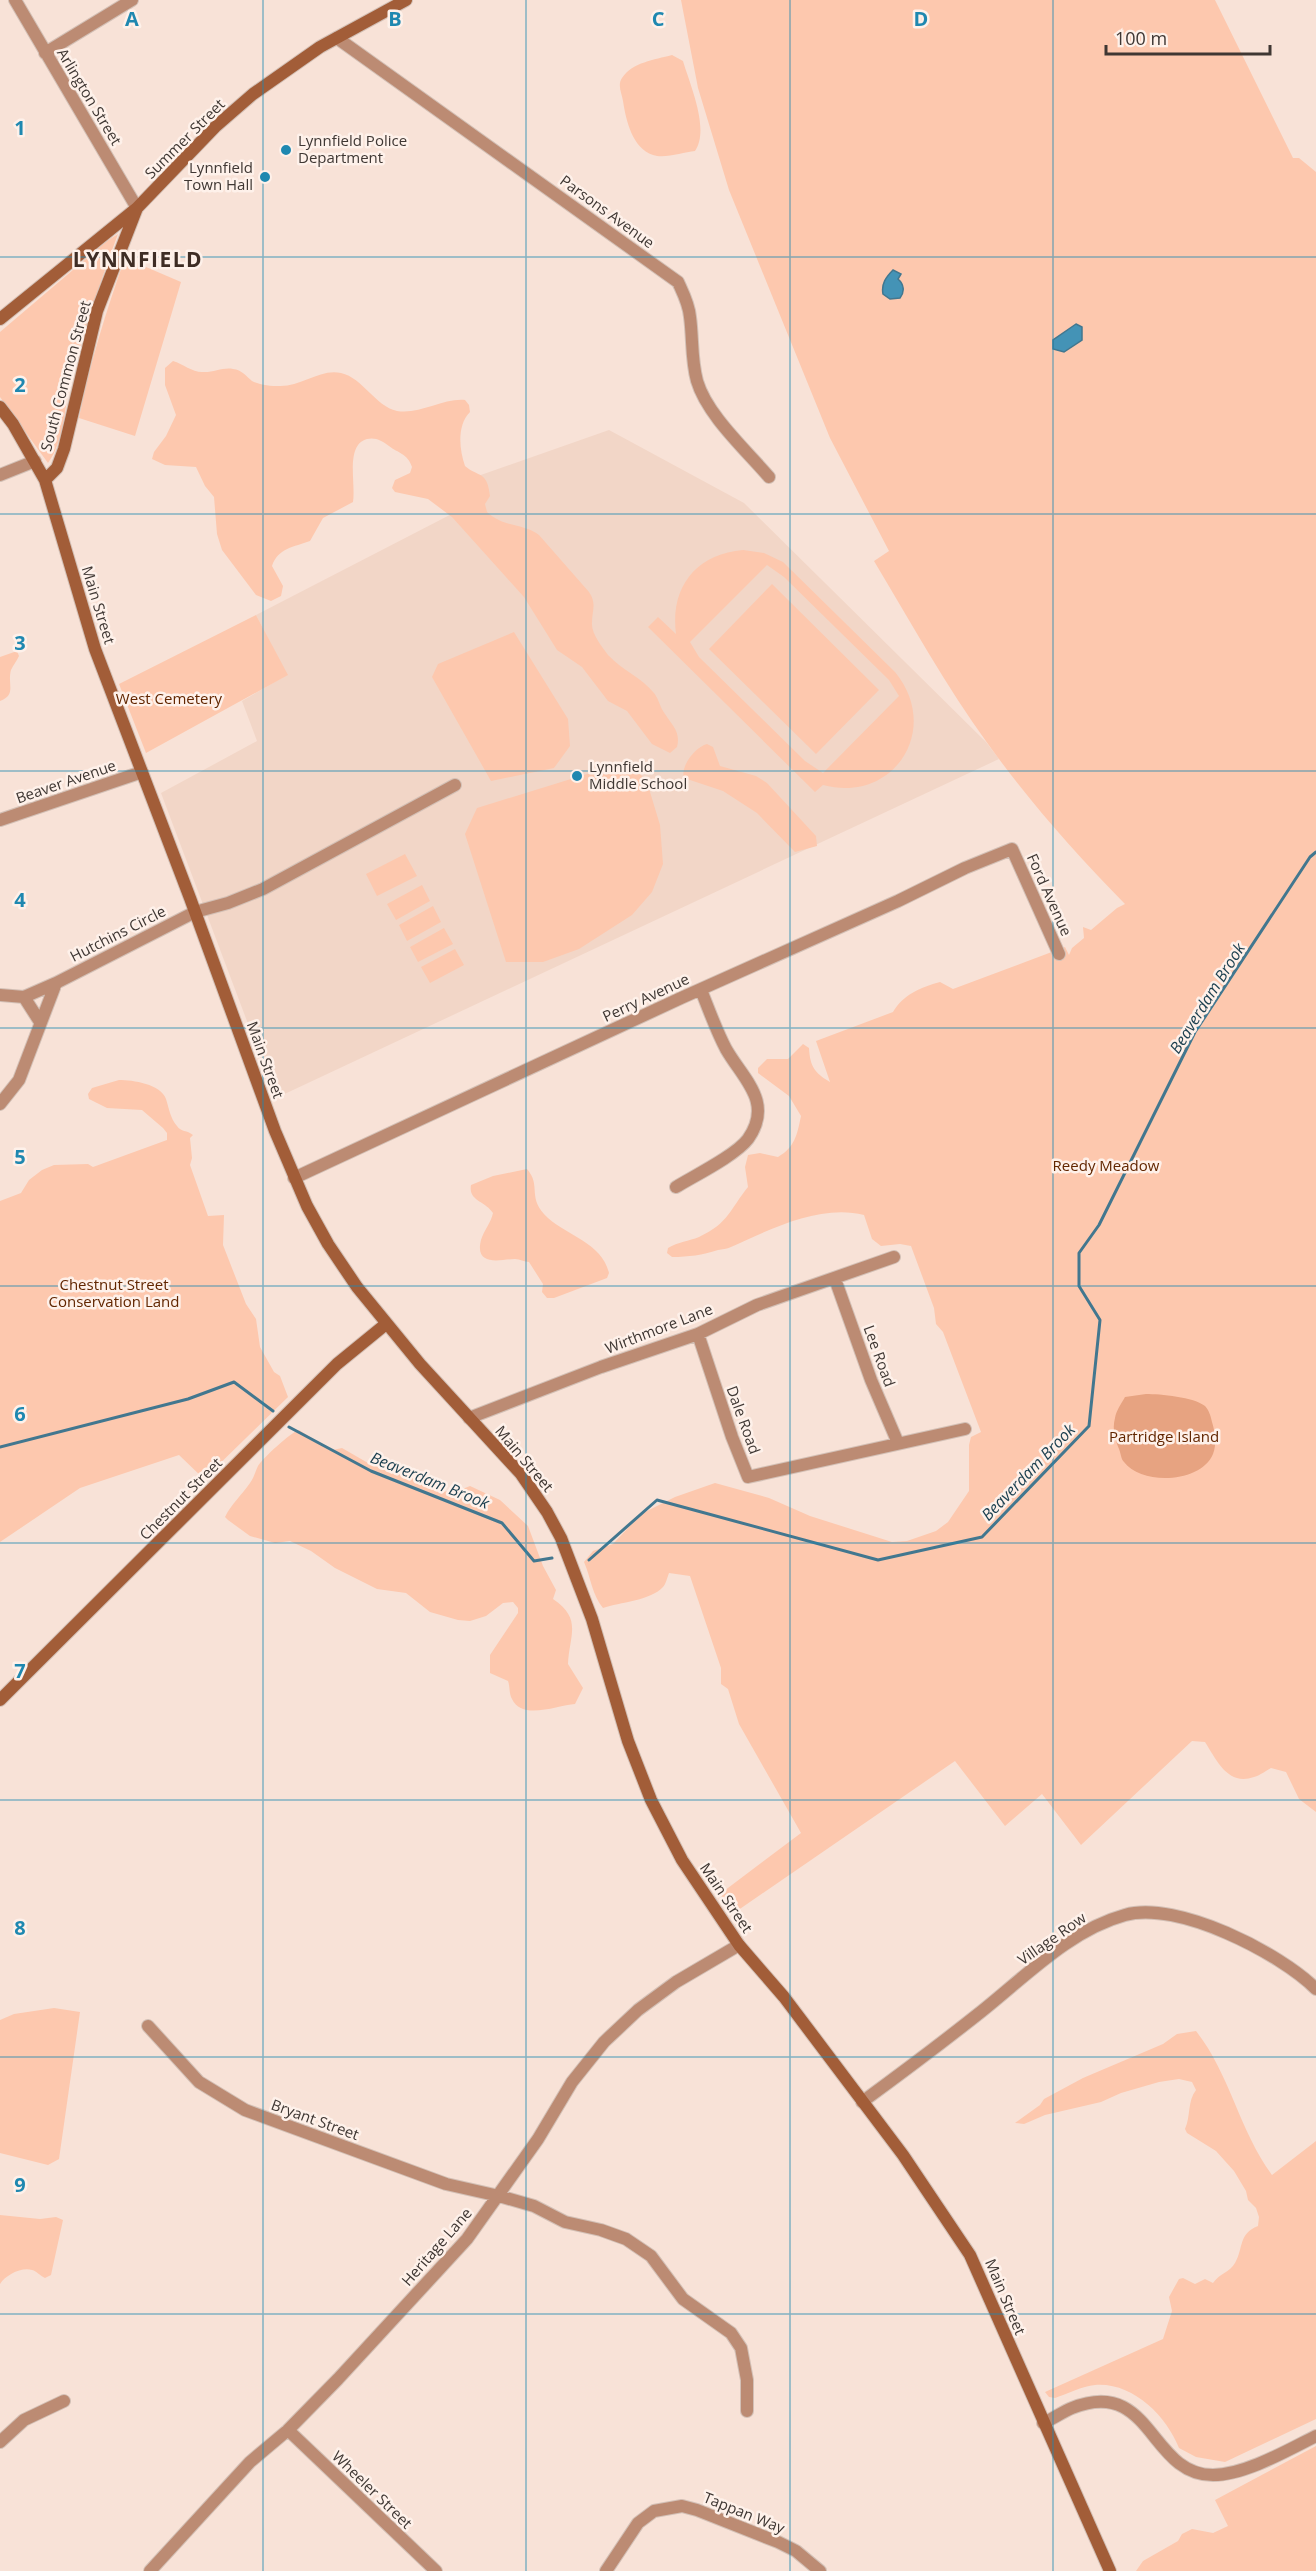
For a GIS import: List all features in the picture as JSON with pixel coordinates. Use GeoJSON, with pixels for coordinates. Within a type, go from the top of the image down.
{"type":"FeatureCollection","features":[{"type":"Feature","properties":{"kind":"street","name":"Arlington Street"},"geometry":{"type":"LineString","coordinates":[[15,0],[137,208]]}},
{"type":"Feature","properties":{"kind":"street"},"geometry":{"type":"LineString","coordinates":[[45,53],[132,0]]}},
{"type":"Feature","properties":{"kind":"street","name":"Summer Street"},"geometry":{"type":"LineString","coordinates":[[0,319],[137,208],[215,127],[253,94],[276,76],[337,38],[406,0]]}},
{"type":"Feature","properties":{"kind":"street","name":"Parsons Avenue"},"geometry":{"type":"LineString","coordinates":[[337,38],[678,282],[690,317],[691,351],[697,383],[709,407],[769,477]]}},
{"type":"Feature","properties":{"kind":"street","name":"South Common Street"},"geometry":{"type":"LineString","coordinates":[[45,480],[57,468],[64,448],[97,311],[137,208]]}},
{"type":"Feature","properties":{"kind":"street","name":"Main Street"},"geometry":{"type":"LineString","coordinates":[[0,407],[45,480],[95,649],[294,1178],[328,1244],[357,1287],[386,1324],[521,1474],[547,1512],[561,1538],[592,1619],[628,1741],[651,1800],[682,1860],[739,1945],[784,1997],[910,2164],[970,2256],[1110,2571]]}},
{"type":"Feature","properties":{"kind":"street"},"geometry":{"type":"LineString","coordinates":[[0,475],[35,461]]}},
{"type":"Feature","properties":{"kind":"street","name":"Beaver Avenue"},"geometry":{"type":"LineString","coordinates":[[0,820],[142,772]]}},
{"type":"Feature","properties":{"kind":"street"},"geometry":{"type":"LineString","coordinates":[[195,912],[228,903],[263,889],[455,785]]}},
{"type":"Feature","properties":{"kind":"street","name":"Ford Avenue"},"geometry":{"type":"LineString","coordinates":[[1012,849],[1059,954]]}},
{"type":"Feature","properties":{"kind":"street","name":"Perry Avenue"},"geometry":{"type":"LineString","coordinates":[[294,1178],[808,943],[964,868],[1012,849]]}},
{"type":"Feature","properties":{"kind":"street","name":"Hutchins Circle"},"geometry":{"type":"LineString","coordinates":[[0,995],[24,997],[195,912]]}},
{"type":"Feature","properties":{"kind":"street"},"geometry":{"type":"LineString","coordinates":[[0,1104],[19,1080],[56,983]]}},
{"type":"Feature","properties":{"kind":"street"},"geometry":{"type":"LineString","coordinates":[[676,1187],[737,1150],[747,1140],[758,1115],[757,1099],[753,1088],[727,1050],[701,990]]}},
{"type":"Feature","properties":{"kind":"street"},"geometry":{"type":"LineString","coordinates":[[24,997],[40,1022]]}},
{"type":"Feature","properties":{"kind":"street","name":"Wirthmore Lane"},"geometry":{"type":"LineString","coordinates":[[470,1418],[591,1371],[698,1334],[757,1305],[894,1257]]}},
{"type":"Feature","properties":{"kind":"street","name":"Lee Road"},"geometry":{"type":"LineString","coordinates":[[835,1279],[871,1380],[897,1443]]}},
{"type":"Feature","properties":{"kind":"street","name":"Chestnut Street"},"geometry":{"type":"LineString","coordinates":[[0,1701],[337,1364],[386,1324]]}},
{"type":"Feature","properties":{"kind":"street","name":"Dale Road"},"geometry":{"type":"LineString","coordinates":[[698,1334],[732,1437],[748,1477],[859,1454],[897,1443]]}},
{"type":"Feature","properties":{"kind":"street"},"geometry":{"type":"LineString","coordinates":[[897,1443],[965,1429]]}},
{"type":"Feature","properties":{"kind":"street","name":"Village Row"},"geometry":{"type":"LineString","coordinates":[[862,2102],[1090,1928],[1127,1914],[1159,1913],[1196,1921],[1273,1957],[1316,1989]]}},
{"type":"Feature","properties":{"kind":"street","name":"Heritage Lane"},"geometry":{"type":"LineString","coordinates":[[150,2571],[250,2462],[288,2430],[467,2239],[500,2196],[572,2082],[604,2042],[638,2010],[676,1982],[739,1945]]}},
{"type":"Feature","properties":{"kind":"street","name":"Bryant Street"},"geometry":{"type":"LineString","coordinates":[[148,2026],[199,2082],[244,2110],[446,2184],[534,2206],[565,2222],[601,2230],[626,2239],[651,2256],[683,2300],[731,2333],[741,2348],[747,2380],[747,2411]]}},
{"type":"Feature","properties":{"kind":"street"},"geometry":{"type":"LineString","coordinates":[[0,2442],[24,2420],[64,2401]]}},
{"type":"Feature","properties":{"kind":"street"},"geometry":{"type":"LineString","coordinates":[[1043,2423],[1073,2408],[1102,2402],[1124,2405],[1140,2419],[1174,2460],[1191,2471],[1212,2475],[1229,2474],[1316,2436]]}},
{"type":"Feature","properties":{"kind":"street","name":"Wheeler Street"},"geometry":{"type":"LineString","coordinates":[[288,2430],[436,2571]]}},
{"type":"Feature","properties":{"kind":"street","name":"Tappan Way"},"geometry":{"type":"LineString","coordinates":[[606,2571],[638,2523],[654,2511],[682,2506],[698,2510],[778,2542],[796,2551],[820,2571]]}},
{"type":"Feature","properties":{"kind":"shaded area","name":"Lynnfield Middle School"},"geometry":{"type":"Polygon","coordinates":[[[609,430],[744,503],[986,742],[999,759],[276,1098],[161,793],[257,741],[242,701],[287,675],[256,615],[471,504],[458,483],[609,430]]]}},
{"type":"Feature","properties":{"kind":"green space","name":"Reedy Meadow"},"geometry":{"type":"Polygon","coordinates":[[[681,0],[1215,0],[1293,158],[1299,158],[1316,172],[1316,1812],[1299,1799],[1286,1772],[1271,1768],[1254,1777],[1237,1778],[1224,1770],[1205,1742],[1192,1741],[1081,1845],[1042,1794],[1005,1826],[955,1761],[734,1913],[720,1894],[801,1833],[739,1724],[728,1689],[721,1684],[721,1668],[690,1576],[669,1573],[666,1583],[657,1592],[603,1608],[594,1592],[584,1562],[593,1551],[613,1544],[641,1514],[675,1497],[715,1483],[769,1498],[810,1516],[892,1542],[907,1541],[936,1531],[948,1522],[969,1491],[969,1445],[971,1437],[981,1432],[943,1332],[936,1324],[934,1308],[911,1246],[900,1244],[881,1246],[872,1239],[864,1215],[847,1212],[796,1220],[729,1248],[701,1254],[672,1257],[667,1253],[668,1248],[699,1237],[723,1221],[748,1187],[745,1167],[748,1155],[760,1153],[778,1157],[794,1140],[801,1116],[789,1096],[758,1073],[758,1068],[767,1059],[788,1059],[803,1044],[809,1048],[814,1069],[830,1082],[816,1041],[893,1012],[907,996],[933,984],[940,982],[953,989],[1065,947],[1069,955],[1072,948],[1084,938],[1083,927],[1091,930],[1125,904],[1054,827],[988,744],[943,677],[874,561],[889,551],[830,438],[729,190],[698,88],[681,0]]]}},
{"type":"Feature","properties":{"kind":"green space"},"geometry":{"type":"Polygon","coordinates":[[[672,55],[683,61],[694,94],[700,119],[699,142],[695,151],[658,156],[646,151],[635,140],[626,116],[620,84],[622,78],[632,68],[672,55]]]}},
{"type":"Feature","properties":{"kind":"green space"},"geometry":{"type":"Polygon","coordinates":[[[118,234],[76,361],[58,444],[48,463],[0,397],[0,332],[118,234]]]}},
{"type":"Feature","properties":{"kind":"green space"},"geometry":{"type":"Polygon","coordinates":[[[125,258],[181,282],[135,436],[79,418],[99,337],[125,258]]]}},
{"type":"Feature","properties":{"kind":"green space"},"geometry":{"type":"Polygon","coordinates":[[[173,361],[198,372],[236,370],[252,381],[273,386],[287,386],[326,373],[341,373],[356,380],[382,404],[397,411],[414,411],[448,401],[465,400],[470,412],[461,430],[461,452],[465,466],[482,476],[487,482],[490,496],[485,504],[487,512],[500,521],[539,535],[589,592],[593,604],[592,627],[597,640],[608,655],[654,693],[677,733],[677,747],[670,753],[652,744],[627,711],[608,701],[582,667],[557,650],[524,597],[452,517],[428,499],[395,492],[392,488],[395,480],[410,473],[412,467],[405,456],[379,440],[367,439],[356,449],[353,466],[353,502],[323,518],[310,541],[287,549],[278,555],[272,566],[283,586],[281,596],[271,601],[256,595],[222,550],[217,534],[214,497],[205,486],[196,467],[165,465],[152,459],[176,415],[165,385],[165,368],[173,361]]]}},
{"type":"Feature","properties":{"kind":"green space"},"geometry":{"type":"Polygon","coordinates":[[[743,550],[764,553],[783,562],[895,672],[908,694],[914,716],[912,738],[903,757],[889,773],[871,783],[848,788],[823,785],[815,792],[648,627],[658,617],[676,634],[675,617],[682,588],[700,566],[726,553],[743,550]],[[767,565],[690,642],[699,657],[805,761],[823,773],[899,696],[889,680],[784,577],[767,565]]]}},
{"type":"Feature","properties":{"kind":"green space"},"geometry":{"type":"Polygon","coordinates":[[[772,584],[879,690],[816,754],[709,649],[772,584]]]}},
{"type":"Feature","properties":{"kind":"green space","name":"West Cemetery"},"geometry":{"type":"Polygon","coordinates":[[[256,615],[288,675],[146,753],[119,684],[256,615]]]}},
{"type":"Feature","properties":{"kind":"green space"},"geometry":{"type":"Polygon","coordinates":[[[514,632],[568,719],[570,746],[554,768],[491,781],[432,677],[438,664],[514,632]]]}},
{"type":"Feature","properties":{"kind":"green space"},"geometry":{"type":"Polygon","coordinates":[[[17,651],[19,656],[10,675],[10,692],[5,699],[0,701],[0,657],[17,651]]]}},
{"type":"Feature","properties":{"kind":"green space"},"geometry":{"type":"Polygon","coordinates":[[[707,744],[713,747],[720,766],[756,776],[767,783],[816,836],[817,846],[795,852],[757,813],[723,791],[684,778],[686,763],[698,749],[707,744]]]}},
{"type":"Feature","properties":{"kind":"green space"},"geometry":{"type":"Polygon","coordinates":[[[629,761],[647,782],[660,825],[663,864],[652,892],[632,915],[579,949],[543,962],[506,962],[465,834],[477,808],[629,761]]]}},
{"type":"Feature","properties":{"kind":"green space"},"geometry":{"type":"Polygon","coordinates":[[[405,854],[417,876],[377,896],[366,874],[405,854]]]}},
{"type":"Feature","properties":{"kind":"green space"},"geometry":{"type":"Polygon","coordinates":[[[422,885],[430,901],[396,920],[387,904],[422,885]]]}},
{"type":"Feature","properties":{"kind":"green space"},"geometry":{"type":"Polygon","coordinates":[[[433,906],[441,922],[407,941],[399,925],[433,906]]]}},
{"type":"Feature","properties":{"kind":"green space"},"geometry":{"type":"Polygon","coordinates":[[[444,928],[453,944],[418,962],[410,947],[444,928]]]}},
{"type":"Feature","properties":{"kind":"green space"},"geometry":{"type":"Polygon","coordinates":[[[455,949],[464,965],[430,983],[421,967],[455,949]]]}},
{"type":"Feature","properties":{"kind":"green space","name":"Chestnut Street Conservation Land"},"geometry":{"type":"Polygon","coordinates":[[[119,1080],[139,1082],[159,1090],[166,1099],[175,1123],[180,1129],[193,1135],[190,1138],[192,1158],[190,1165],[208,1216],[224,1215],[223,1245],[246,1304],[256,1319],[260,1347],[274,1372],[280,1376],[288,1397],[204,1479],[179,1455],[80,1488],[0,1542],[0,1201],[21,1193],[29,1180],[42,1170],[54,1165],[88,1164],[93,1167],[167,1140],[167,1133],[163,1128],[142,1110],[107,1108],[89,1099],[88,1094],[92,1088],[119,1080]]]}},
{"type":"Feature","properties":{"kind":"green space"},"geometry":{"type":"Polygon","coordinates":[[[527,1169],[534,1181],[536,1198],[541,1211],[599,1254],[609,1273],[607,1278],[554,1298],[547,1298],[542,1292],[543,1284],[529,1262],[515,1259],[490,1260],[482,1255],[481,1240],[493,1213],[475,1198],[471,1185],[493,1176],[527,1169]]]}},
{"type":"Feature","properties":{"kind":"green space","name":"Partridge Island"},"geometry":{"type":"Polygon","coordinates":[[[1146,1394],[1185,1398],[1200,1403],[1209,1412],[1215,1434],[1214,1450],[1206,1464],[1197,1471],[1184,1476],[1157,1478],[1132,1470],[1124,1462],[1114,1434],[1116,1415],[1125,1397],[1146,1394]]]}},
{"type":"Feature","properties":{"kind":"green space"},"geometry":{"type":"Polygon","coordinates":[[[299,1430],[328,1448],[333,1450],[342,1448],[368,1463],[412,1477],[438,1491],[455,1492],[470,1486],[500,1500],[528,1526],[543,1566],[556,1590],[553,1599],[562,1606],[571,1621],[572,1636],[568,1664],[583,1688],[575,1704],[532,1711],[524,1709],[517,1706],[512,1699],[508,1681],[490,1673],[490,1655],[518,1613],[518,1608],[513,1602],[503,1603],[486,1616],[470,1621],[430,1612],[406,1593],[377,1589],[335,1568],[311,1551],[290,1541],[275,1543],[250,1536],[228,1520],[225,1517],[227,1512],[251,1481],[258,1466],[284,1440],[299,1430]]]}},
{"type":"Feature","properties":{"kind":"green space"},"geometry":{"type":"Polygon","coordinates":[[[54,2008],[80,2012],[59,2159],[48,2165],[0,2153],[0,2020],[14,2014],[54,2008]]]}},
{"type":"Feature","properties":{"kind":"green space"},"geometry":{"type":"Polygon","coordinates":[[[1196,2031],[1218,2065],[1251,2140],[1272,2175],[1316,2141],[1316,2419],[1225,2462],[1196,2457],[1179,2448],[1166,2424],[1156,2413],[1146,2403],[1122,2389],[1109,2385],[1095,2385],[1055,2398],[1049,2397],[1045,2392],[1163,2339],[1172,2311],[1169,2297],[1179,2279],[1183,2278],[1195,2284],[1205,2279],[1213,2283],[1233,2266],[1244,2237],[1258,2226],[1259,2217],[1256,2208],[1248,2200],[1246,2191],[1234,2171],[1216,2151],[1187,2133],[1185,2129],[1191,2099],[1196,2090],[1192,2082],[1179,2079],[1159,2082],[1121,2093],[1101,2102],[1045,2115],[1024,2124],[1015,2123],[1040,2105],[1044,2099],[1083,2078],[1163,2044],[1177,2034],[1196,2031]]]}},
{"type":"Feature","properties":{"kind":"green space"},"geometry":{"type":"Polygon","coordinates":[[[0,2215],[40,2219],[56,2217],[63,2220],[51,2275],[45,2278],[28,2269],[10,2275],[0,2284],[0,2215]]]}},
{"type":"Feature","properties":{"kind":"green space"},"geometry":{"type":"Polygon","coordinates":[[[1316,2446],[1316,2571],[1136,2571],[1143,2561],[1178,2541],[1182,2534],[1192,2529],[1213,2533],[1228,2526],[1215,2500],[1316,2446]]]}},
{"type":"Feature","properties":{"kind":"water"},"geometry":{"type":"Polygon","coordinates":[[[893,270],[901,274],[898,279],[902,283],[903,291],[900,298],[890,299],[883,294],[883,284],[893,270]]]}},
{"type":"Feature","properties":{"kind":"water"},"geometry":{"type":"Polygon","coordinates":[[[1076,324],[1082,327],[1082,340],[1064,352],[1053,349],[1053,340],[1076,324]]]}},
{"type":"Feature","properties":{"kind":"waterway","name":"Beaverdam Brook"},"geometry":{"type":"LineString","coordinates":[[589,1560],[657,1500],[878,1560],[982,1537],[1089,1426],[1100,1320],[1079,1286],[1079,1253],[1099,1225],[1195,1032],[1310,857],[1316,852]]}},
{"type":"Feature","properties":{"kind":"waterway","name":"Beaverdam Brook"},"geometry":{"type":"LineString","coordinates":[[0,1447],[188,1399],[234,1382],[273,1411]]}},
{"type":"Feature","properties":{"kind":"waterway","name":"Beaverdam Brook"},"geometry":{"type":"LineString","coordinates":[[289,1427],[371,1471],[502,1523],[534,1561],[552,1558]]}},
{"type":"Feature","properties":{"kind":"place","name":"Lynnfield Police Department"},"geometry":{"type":"Point","coordinates":[286,150]}},
{"type":"Feature","properties":{"kind":"place","name":"Lynnfield Town Hall"},"geometry":{"type":"Point","coordinates":[265,177]}},
{"type":"Feature","properties":{"kind":"place","name":"Lynnfield Middle School"},"geometry":{"type":"Point","coordinates":[577,776]}},
{"type":"Feature","properties":{"kind":"district","name":"LYNNFIELD"},"geometry":{"type":"Point","coordinates":[138,260]}}]}
